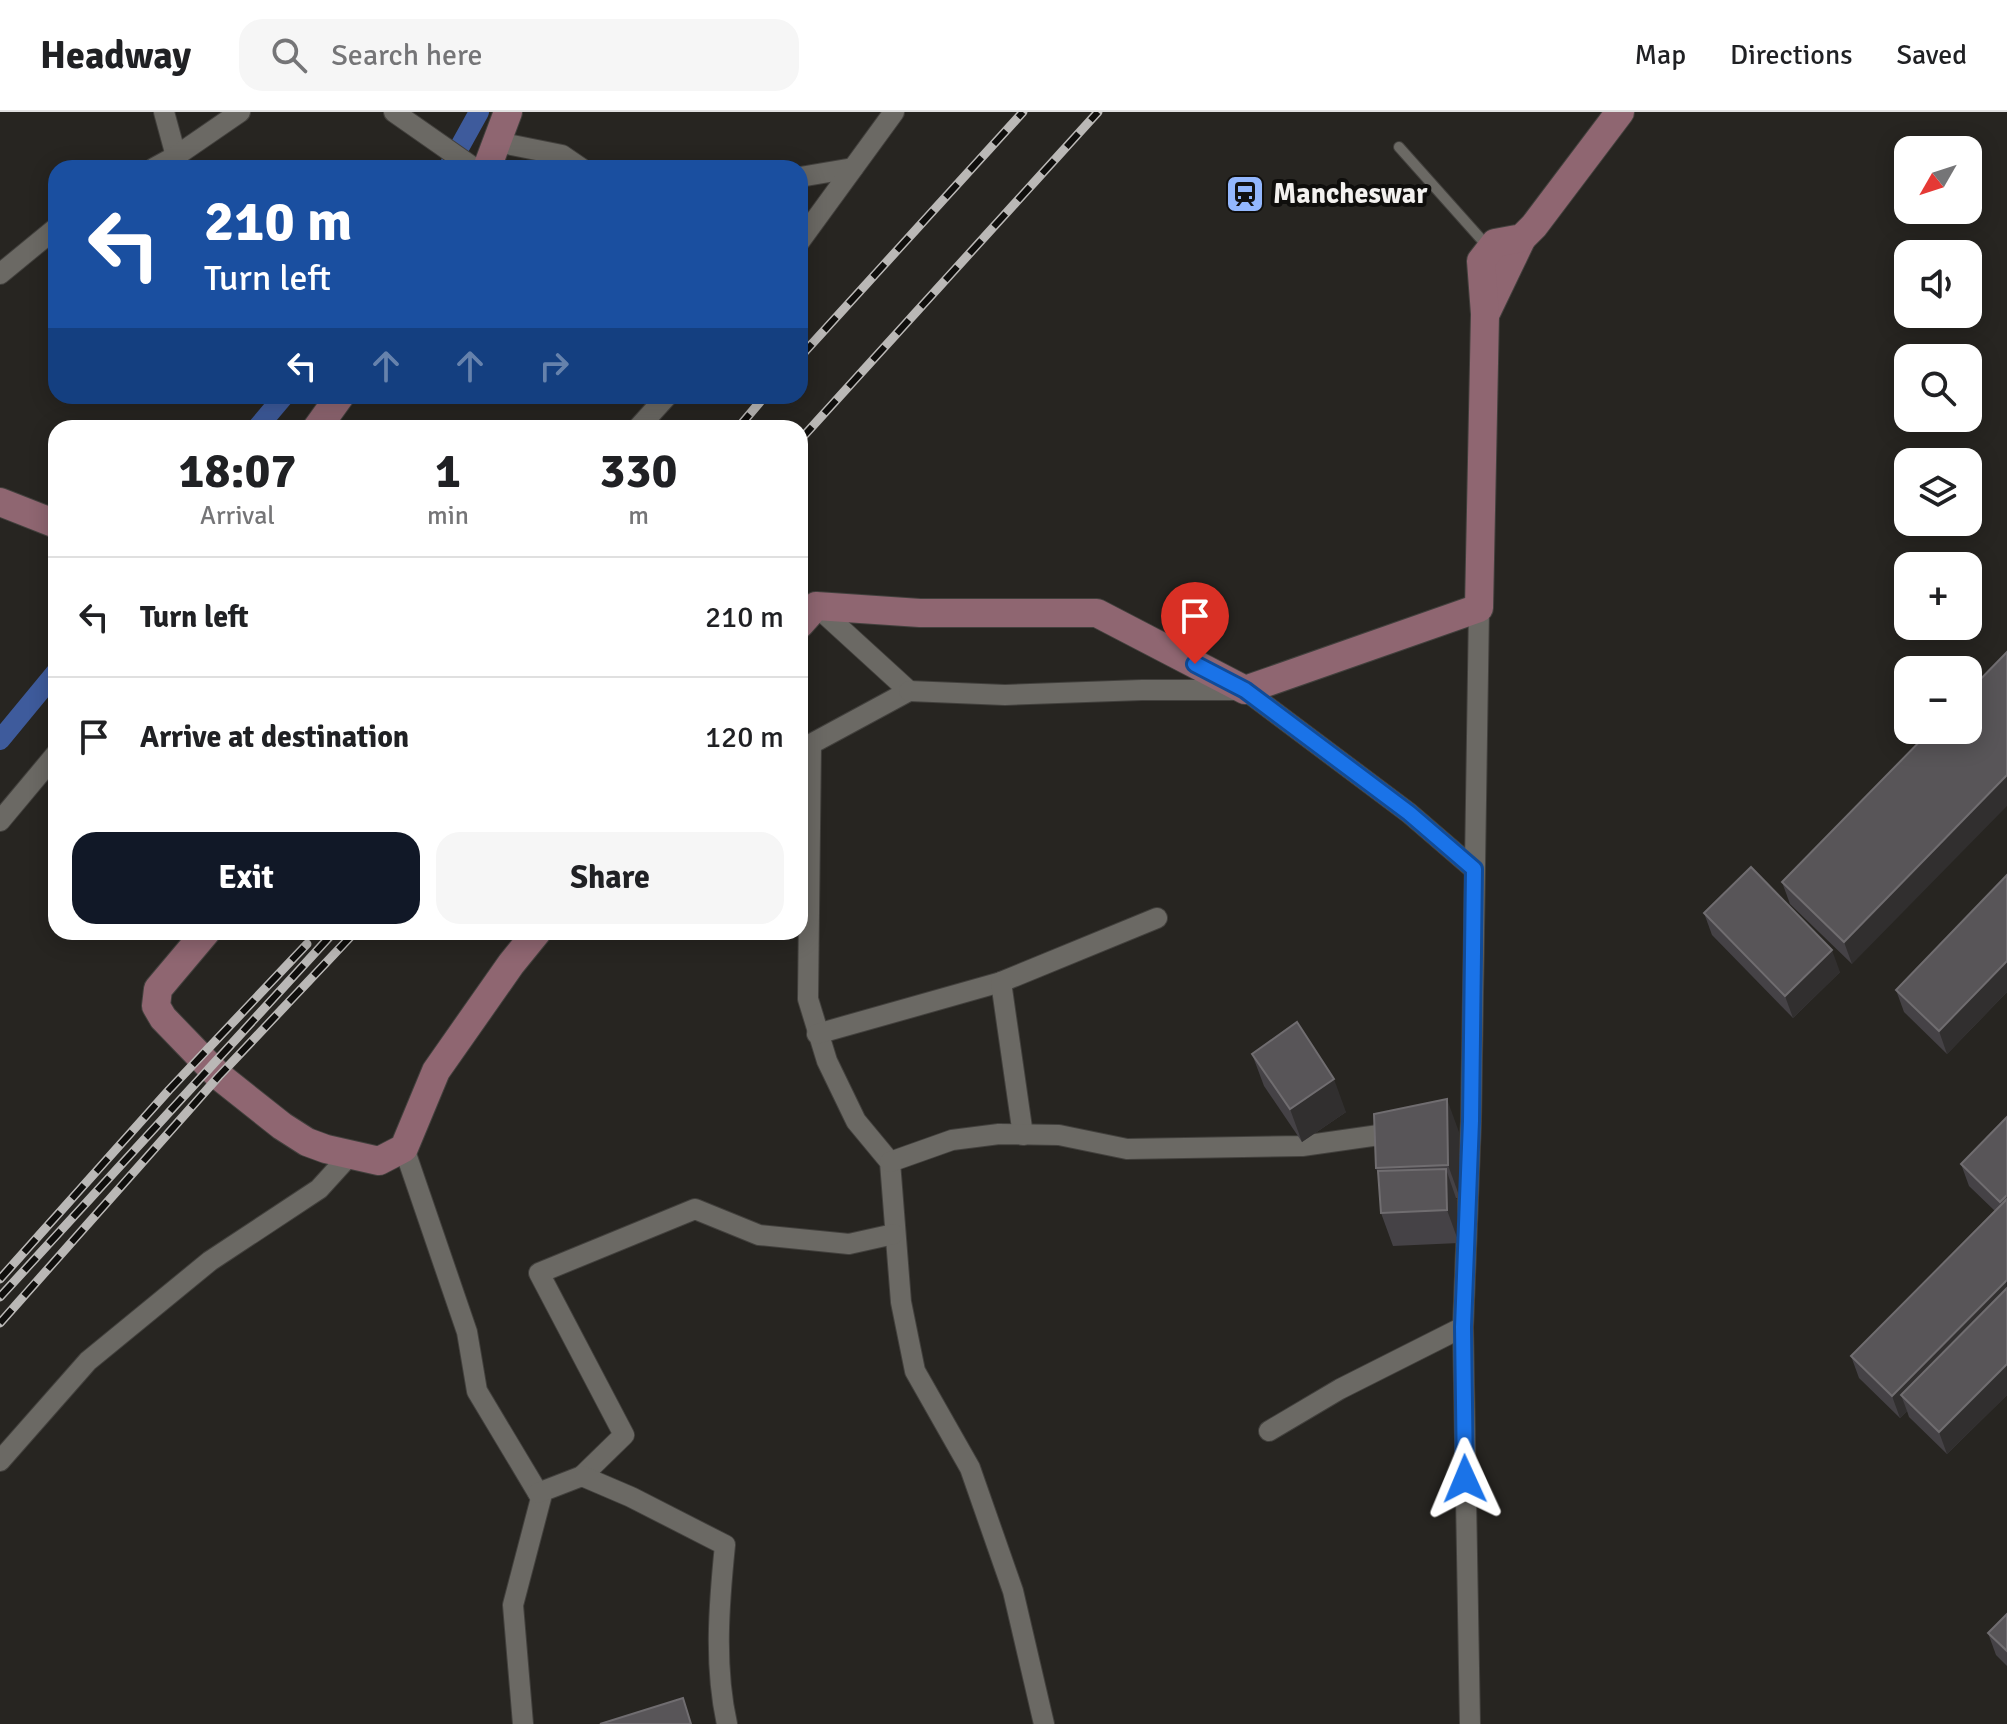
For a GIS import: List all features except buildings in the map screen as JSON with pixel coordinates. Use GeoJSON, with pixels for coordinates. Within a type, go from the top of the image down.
{"type":"FeatureCollection","features":[{"type":"Feature","properties":{"kind":"street"},"geometry":{"type":"LineString","coordinates":[[164,112],[176,156]]}},
{"type":"Feature","properties":{"kind":"street"},"geometry":{"type":"LineString","coordinates":[[169,160],[240,112]]}},
{"type":"Feature","properties":{"kind":"street"},"geometry":{"type":"LineString","coordinates":[[394,112],[419,123],[464,160]]}},
{"type":"Feature","properties":{"kind":"street"},"geometry":{"type":"LineString","coordinates":[[508,112],[492,155],[562,155],[569,160]]}},
{"type":"Feature","properties":{"kind":"street"},"geometry":{"type":"LineString","coordinates":[[808,230],[894,112]]}},
{"type":"Feature","properties":{"kind":"street"},"geometry":{"type":"LineString","coordinates":[[1485,314],[1522,238],[1620,112]]}},
{"type":"Feature","properties":{"kind":"street"},"geometry":{"type":"LineString","coordinates":[[808,176],[853,168]]}},
{"type":"Feature","properties":{"kind":"street"},"geometry":{"type":"LineString","coordinates":[[0,274],[48,235]]}},
{"type":"Feature","properties":{"kind":"street"},"geometry":{"type":"LineString","coordinates":[[1470,1724],[1463,1122],[1474,869],[1485,314],[1481,261],[1495,243],[1522,238]]}},
{"type":"Feature","properties":{"kind":"street"},"geometry":{"type":"LineString","coordinates":[[645,420],[660,404]]}},
{"type":"Feature","properties":{"kind":"street"},"geometry":{"type":"LineString","coordinates":[[0,502],[48,521]]}},
{"type":"Feature","properties":{"kind":"street"},"geometry":{"type":"LineString","coordinates":[[1044,1724],[1013,1591],[970,1468],[915,1371],[901,1302],[890,1162],[856,1121],[817,1034],[808,999],[811,744],[909,691],[1005,695],[1245,690],[1479,608]]}},
{"type":"Feature","properties":{"kind":"street"},"geometry":{"type":"LineString","coordinates":[[808,615],[1097,613],[1245,690],[1409,813],[1474,869]]}},
{"type":"Feature","properties":{"kind":"street"},"geometry":{"type":"LineString","coordinates":[[808,615],[909,691]]}},
{"type":"Feature","properties":{"kind":"street"},"geometry":{"type":"LineString","coordinates":[[0,821],[48,764]]}},
{"type":"Feature","properties":{"kind":"street"},"geometry":{"type":"LineString","coordinates":[[817,1034],[1001,982],[1157,918]]}},
{"type":"Feature","properties":{"kind":"street"},"geometry":{"type":"LineString","coordinates":[[199,940],[158,989],[156,1006],[163,1018],[219,1076],[269,1117],[307,1142],[349,1156],[379,1161],[404,1148],[436,1071],[530,940]]}},
{"type":"Feature","properties":{"kind":"street"},"geometry":{"type":"LineString","coordinates":[[1001,982],[1023,1135]]}},
{"type":"Feature","properties":{"kind":"street"},"geometry":{"type":"LineString","coordinates":[[890,1162],[952,1140],[999,1134],[1059,1135],[1127,1149],[1302,1146],[1425,1128]]}},
{"type":"Feature","properties":{"kind":"street"},"geometry":{"type":"LineString","coordinates":[[404,1148],[467,1332],[477,1391],[541,1498],[513,1605],[523,1724]]}},
{"type":"Feature","properties":{"kind":"street"},"geometry":{"type":"LineString","coordinates":[[0,1461],[88,1361],[210,1261],[319,1189],[349,1156]]}},
{"type":"Feature","properties":{"kind":"street"},"geometry":{"type":"LineString","coordinates":[[538,1493],[582,1476],[624,1435],[539,1273],[695,1209],[759,1235],[849,1244],[894,1234]]}},
{"type":"Feature","properties":{"kind":"street"},"geometry":{"type":"LineString","coordinates":[[1269,1431],[1340,1389],[1463,1327]]}},
{"type":"Feature","properties":{"kind":"street"},"geometry":{"type":"LineString","coordinates":[[582,1476],[725,1545],[719,1609],[723,1707],[727,1724]]}},
{"type":"Feature","properties":{"kind":"lane"},"geometry":{"type":"LineString","coordinates":[[1399,147],[1490,249]]}},
{"type":"Feature","properties":{"kind":"waterway"},"geometry":{"type":"LineString","coordinates":[[452,160],[479,112]]}},
{"type":"Feature","properties":{"kind":"waterway"},"geometry":{"type":"LineString","coordinates":[[264,420],[277,404]]}},
{"type":"Feature","properties":{"kind":"waterway"},"geometry":{"type":"LineString","coordinates":[[0,740],[48,682]]}},
{"type":"Feature","properties":{"kind":"railway"},"geometry":{"type":"LineString","coordinates":[[808,348],[1023,112]]}},
{"type":"Feature","properties":{"kind":"railway"},"geometry":{"type":"LineString","coordinates":[[808,431],[1098,112]]}},
{"type":"Feature","properties":{"kind":"railway"},"geometry":{"type":"LineString","coordinates":[[745,420],[758,404]]}},
{"type":"Feature","properties":{"kind":"railway"},"geometry":{"type":"LineString","coordinates":[[0,1297],[327,940]]}},
{"type":"Feature","properties":{"kind":"railway"},"geometry":{"type":"LineString","coordinates":[[0,1323],[219,1076],[347,940]]}},
{"type":"Feature","properties":{"kind":"railway"},"geometry":{"type":"LineString","coordinates":[[0,1279],[169,1090],[307,944]]}},
{"type":"Feature","properties":{"kind":"place","name":"Mancheswar"},"geometry":{"type":"Point","coordinates":[1245,194]}},
{"type":"Feature","properties":{"kind":"route"},"geometry":{"type":"LineString","coordinates":[[1195,664],[1245,690],[1409,813],[1474,869],[1471,1121],[1463,1327],[1465,1479]]}}]}
